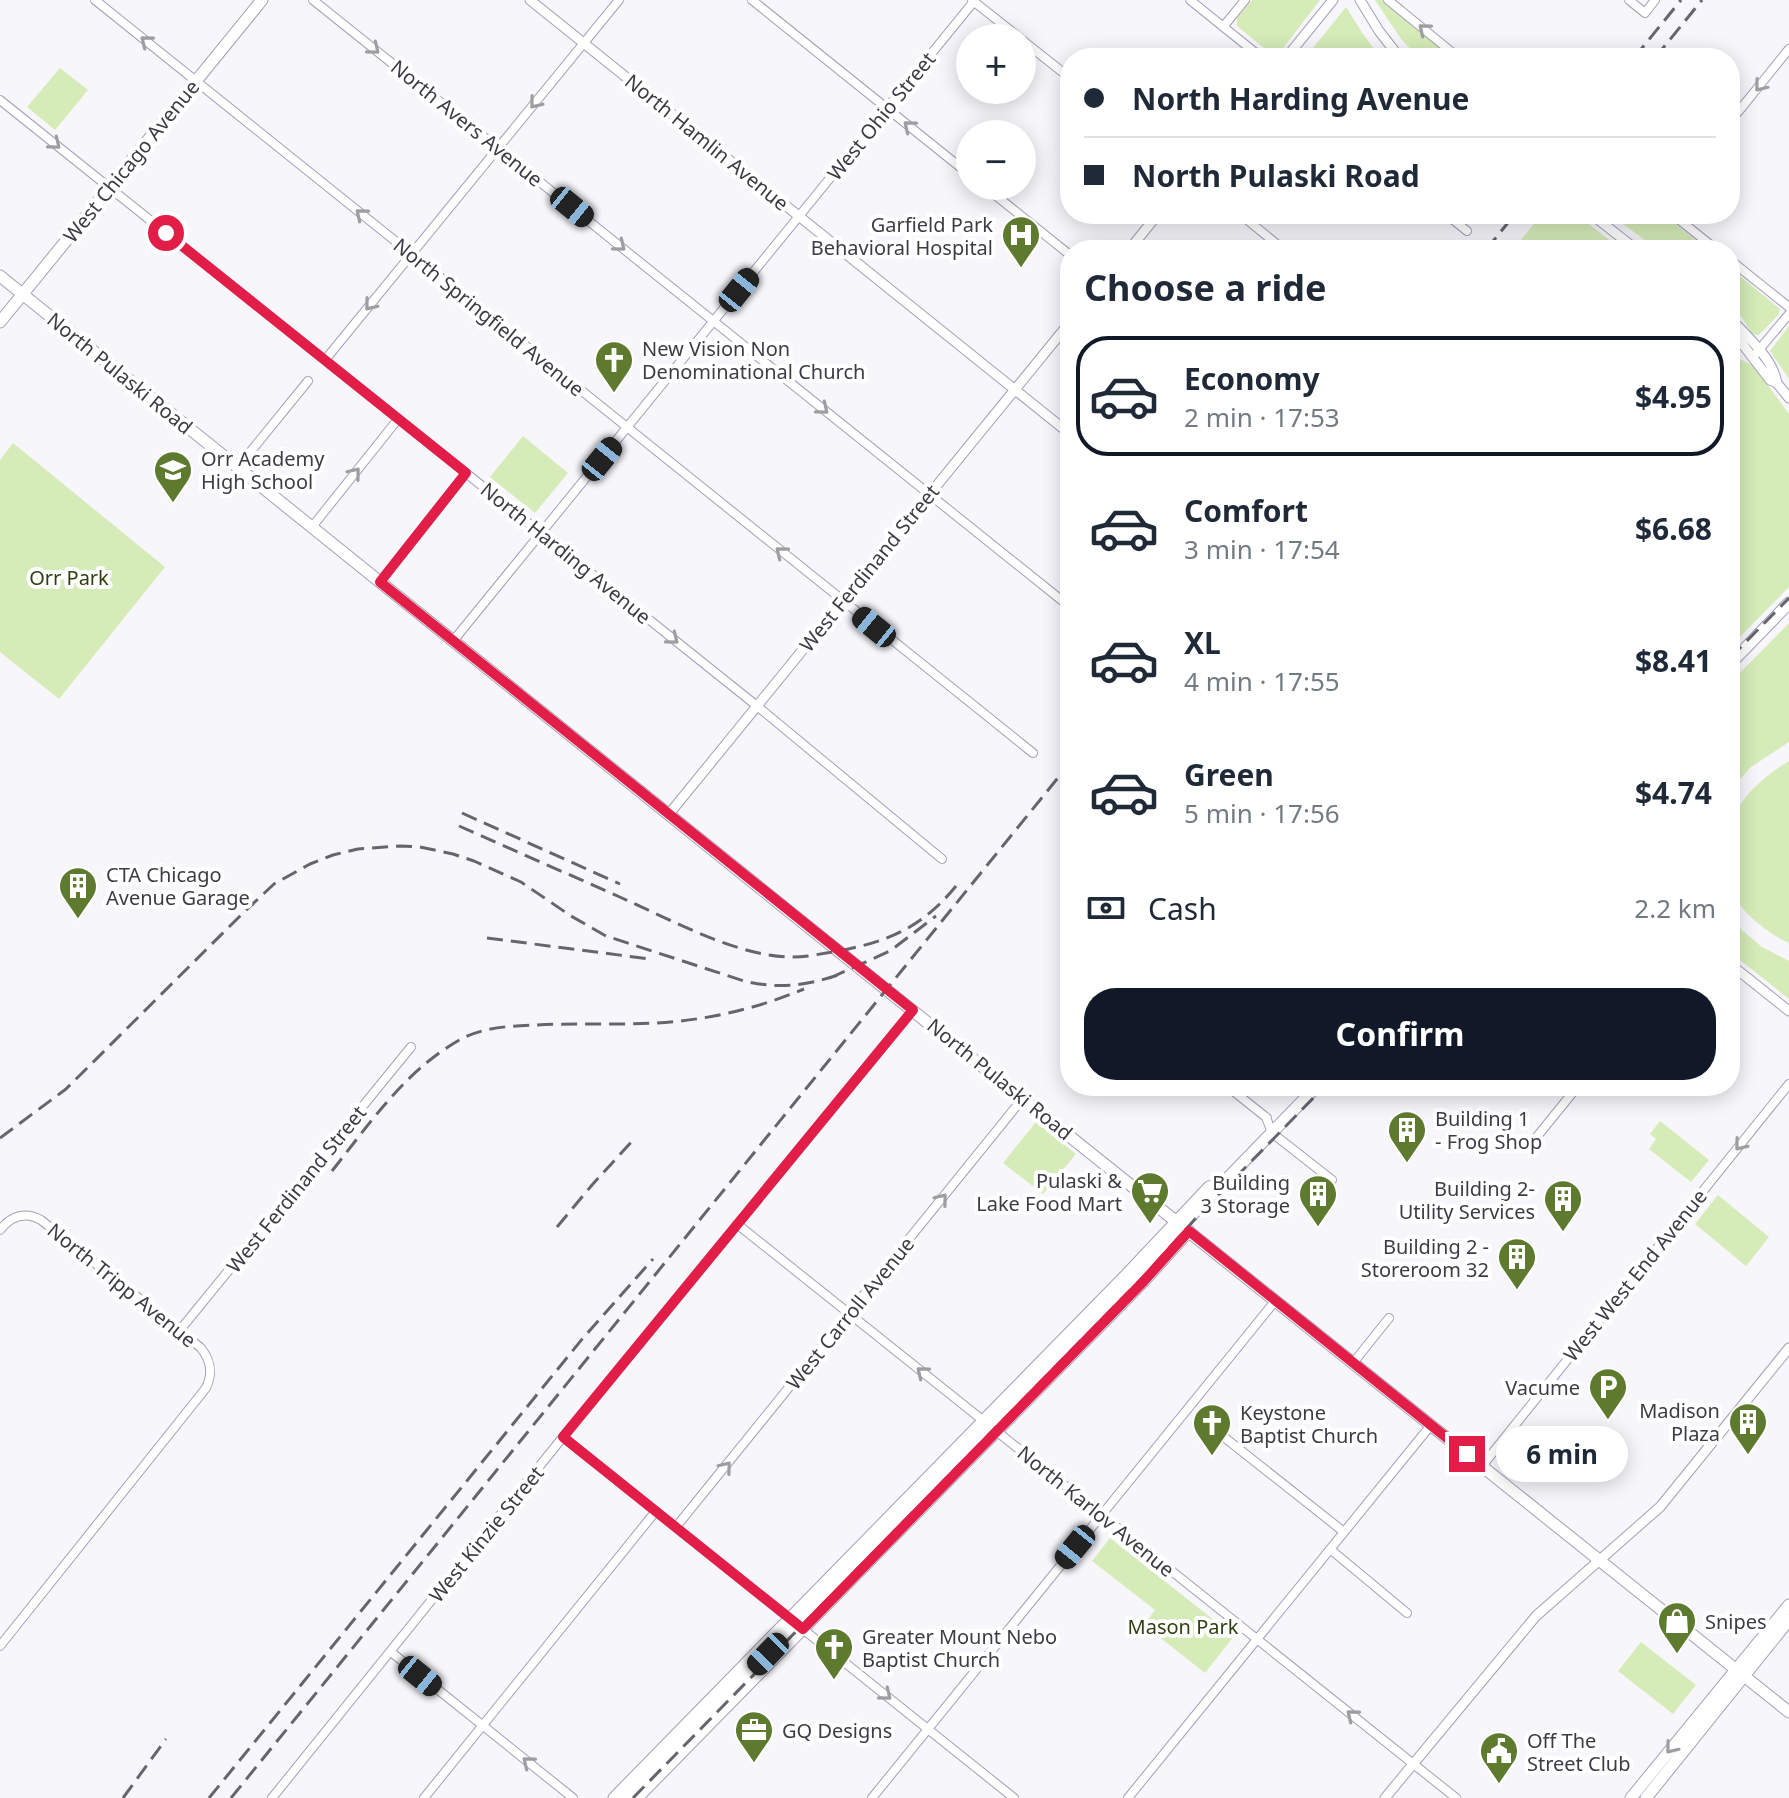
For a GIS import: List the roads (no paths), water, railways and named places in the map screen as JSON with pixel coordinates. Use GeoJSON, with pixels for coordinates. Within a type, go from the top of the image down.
{"type":"FeatureCollection","features":[{"type":"Feature","properties":{"kind":"main road","name":"West Chicago Avenue"},"geometry":{"type":"LineString","coordinates":[[0,322],[262,0]]}},
{"type":"Feature","properties":{"kind":"main road","name":"North Pulaski Road"},"geometry":{"type":"LineString","coordinates":[[0,276],[1789,1712]]}},
{"type":"Feature","properties":{"kind":"main road"},"geometry":{"type":"LineString","coordinates":[[1740,654],[1789,603]]}},
{"type":"Feature","properties":{"kind":"main road"},"geometry":{"type":"LineString","coordinates":[[626,1798],[1154,1259],[1307,1096]]}},
{"type":"Feature","properties":{"kind":"main road"},"geometry":{"type":"LineString","coordinates":[[1646,1798],[1789,1605]]}},
{"type":"Feature","properties":{"kind":"main road"},"geometry":{"type":"LineString","coordinates":[[1631,1798],[1789,1620]]}},
{"type":"Feature","properties":{"kind":"main road"},"geometry":{"type":"LineString","coordinates":[[614,1798],[797,1624]]}},
{"type":"Feature","properties":{"kind":"main road"},"geometry":{"type":"LineString","coordinates":[[637,1798],[797,1624]]}},
{"type":"Feature","properties":{"kind":"street","name":"North Springfield Avenue"},"geometry":{"type":"LineString","coordinates":[[95,0],[1033,753]]}},
{"type":"Feature","properties":{"kind":"street","name":"North Avers Avenue"},"geometry":{"type":"LineString","coordinates":[[313,0],[1060,599]]}},
{"type":"Feature","properties":{"kind":"street","name":"North Hamlin Avenue"},"geometry":{"type":"LineString","coordinates":[[530,0],[1060,426]]}},
{"type":"Feature","properties":{"kind":"street"},"geometry":{"type":"LineString","coordinates":[[325,360],[619,0]]}},
{"type":"Feature","properties":{"kind":"street"},"geometry":{"type":"LineString","coordinates":[[752,0],[956,164]]}},
{"type":"Feature","properties":{"kind":"street"},"geometry":{"type":"LineString","coordinates":[[974,0],[1003,24]]}},
{"type":"Feature","properties":{"kind":"street","name":"West Ohio Street"},"geometry":{"type":"LineString","coordinates":[[453,641],[974,0]]}},
{"type":"Feature","properties":{"kind":"street"},"geometry":{"type":"LineString","coordinates":[[1190,0],[1249,48]]}},
{"type":"Feature","properties":{"kind":"street"},"geometry":{"type":"LineString","coordinates":[[1223,27],[1245,0]]}},
{"type":"Feature","properties":{"kind":"street"},"geometry":{"type":"LineString","coordinates":[[1294,48],[1333,0]]}},
{"type":"Feature","properties":{"kind":"street"},"geometry":{"type":"LineString","coordinates":[[1360,0],[1392,48]]}},
{"type":"Feature","properties":{"kind":"street"},"geometry":{"type":"LineString","coordinates":[[1388,0],[1447,48]]}},
{"type":"Feature","properties":{"kind":"street"},"geometry":{"type":"LineString","coordinates":[[1629,0],[1645,13],[1655,0]]}},
{"type":"Feature","properties":{"kind":"street"},"geometry":{"type":"LineString","coordinates":[[1740,110],[1789,49]]}},
{"type":"Feature","properties":{"kind":"street"},"geometry":{"type":"LineString","coordinates":[[1036,51],[1060,70]]}},
{"type":"Feature","properties":{"kind":"street","name":"North Harding Avenue"},"geometry":{"type":"LineString","coordinates":[[0,100],[757,706],[942,859]]}},
{"type":"Feature","properties":{"kind":"street"},"geometry":{"type":"LineString","coordinates":[[1001,200],[1060,247]]}},
{"type":"Feature","properties":{"kind":"street"},"geometry":{"type":"LineString","coordinates":[[1137,240],[1150,224]]}},
{"type":"Feature","properties":{"kind":"street"},"geometry":{"type":"LineString","coordinates":[[1252,224],[1272,240]]}},
{"type":"Feature","properties":{"kind":"street"},"geometry":{"type":"LineString","coordinates":[[1458,224],[1467,231]]}},
{"type":"Feature","properties":{"kind":"street"},"geometry":{"type":"LineString","coordinates":[[1604,224],[1624,240]]}},
{"type":"Feature","properties":{"kind":"street"},"geometry":{"type":"LineString","coordinates":[[1684,224],[1704,240]]}},
{"type":"Feature","properties":{"kind":"street"},"geometry":{"type":"LineString","coordinates":[[1740,268],[1789,307]]}},
{"type":"Feature","properties":{"kind":"street"},"geometry":{"type":"LineString","coordinates":[[1756,354],[1789,314]]}},
{"type":"Feature","properties":{"kind":"street"},"geometry":{"type":"LineString","coordinates":[[1740,330],[1756,354],[1775,372],[1777,383],[1789,398]]}},
{"type":"Feature","properties":{"kind":"street","name":"West Ferdinand Street"},"geometry":{"type":"LineString","coordinates":[[669,814],[1060,334]]}},
{"type":"Feature","properties":{"kind":"street"},"geometry":{"type":"LineString","coordinates":[[238,467],[308,381]]}},
{"type":"Feature","properties":{"kind":"street"},"geometry":{"type":"LineString","coordinates":[[312,527],[398,419]]}},
{"type":"Feature","properties":{"kind":"street"},"geometry":{"type":"LineString","coordinates":[[380,582],[466,473]]}},
{"type":"Feature","properties":{"kind":"street"},"geometry":{"type":"LineString","coordinates":[[1740,972],[1789,1011]]}},
{"type":"Feature","properties":{"kind":"street","name":"West Kinzie Street"},"geometry":{"type":"LineString","coordinates":[[272,1798],[913,1010]]}},
{"type":"Feature","properties":{"kind":"street","name":"West Ferdinand Street"},"geometry":{"type":"LineString","coordinates":[[180,1330],[411,1047]]}},
{"type":"Feature","properties":{"kind":"street","name":"West West End Avenue"},"geometry":{"type":"LineString","coordinates":[[1482,1466],[1789,1084]]}},
{"type":"Feature","properties":{"kind":"street"},"geometry":{"type":"LineString","coordinates":[[1240,1096],[1266,1117],[1283,1142],[1332,1180]]}},
{"type":"Feature","properties":{"kind":"street"},"geometry":{"type":"LineString","coordinates":[[1535,1139],[1570,1096]]}},
{"type":"Feature","properties":{"kind":"street","name":"West Carroll Avenue"},"geometry":{"type":"LineString","coordinates":[[676,1527],[1023,1098]]}},
{"type":"Feature","properties":{"kind":"street","name":"North Tripp Avenue"},"geometry":{"type":"LineString","coordinates":[[0,1230],[13,1218],[24,1214],[41,1220],[201,1348],[208,1357],[211,1378],[0,1646]]}},
{"type":"Feature","properties":{"kind":"street","name":"North Karlov Avenue"},"geometry":{"type":"LineString","coordinates":[[737,1224],[1456,1798]]}},
{"type":"Feature","properties":{"kind":"street"},"geometry":{"type":"LineString","coordinates":[[872,1798],[1276,1300]]}},
{"type":"Feature","properties":{"kind":"street"},"geometry":{"type":"LineString","coordinates":[[1353,1363],[1389,1318]]}},
{"type":"Feature","properties":{"kind":"street"},"geometry":{"type":"LineString","coordinates":[[1385,1798],[1520,1632],[1671,1495],[1789,1348]]}},
{"type":"Feature","properties":{"kind":"street"},"geometry":{"type":"LineString","coordinates":[[1128,1798],[1431,1425]]}},
{"type":"Feature","properties":{"kind":"street"},"geometry":{"type":"LineString","coordinates":[[1215,1430],[1344,1532]]}},
{"type":"Feature","properties":{"kind":"street"},"geometry":{"type":"LineString","coordinates":[[563,1437],[1014,1798]]}},
{"type":"Feature","properties":{"kind":"street"},"geometry":{"type":"LineString","coordinates":[[424,1798],[656,1511]]}},
{"type":"Feature","properties":{"kind":"street"},"geometry":{"type":"LineString","coordinates":[[1330,1549],[1407,1613]]}},
{"type":"Feature","properties":{"kind":"street"},"geometry":{"type":"LineString","coordinates":[[391,1652],[573,1798]]}},
{"type":"Feature","properties":{"kind":"railway"},"geometry":{"type":"LineString","coordinates":[[1642,48],[1681,0]]}},
{"type":"Feature","properties":{"kind":"railway"},"geometry":{"type":"LineString","coordinates":[[1663,48],[1702,0]]}},
{"type":"Feature","properties":{"kind":"railway"},"geometry":{"type":"LineString","coordinates":[[1494,240],[1507,224]]}},
{"type":"Feature","properties":{"kind":"railway"},"geometry":{"type":"LineString","coordinates":[[1740,648],[1789,598]]}},
{"type":"Feature","properties":{"kind":"railway"},"geometry":{"type":"LineString","coordinates":[[231,1798],[1060,775]]}},
{"type":"Feature","properties":{"kind":"railway"},"geometry":{"type":"LineString","coordinates":[[462,813],[620,884]]}},
{"type":"Feature","properties":{"kind":"railway"},"geometry":{"type":"LineString","coordinates":[[459,826],[689,929],[762,954],[786,957],[831,952],[890,937],[924,917],[956,886]]}},
{"type":"Feature","properties":{"kind":"railway"},"geometry":{"type":"LineString","coordinates":[[0,1138],[66,1089],[274,884],[310,864],[358,849],[420,847],[474,861],[521,882],[606,936],[744,981],[791,985],[838,975]]}},
{"type":"Feature","properties":{"kind":"railway"},"geometry":{"type":"LineString","coordinates":[[830,978],[890,951],[936,916]]}},
{"type":"Feature","properties":{"kind":"railway"},"geometry":{"type":"LineString","coordinates":[[487,938],[650,959]]}},
{"type":"Feature","properties":{"kind":"railway"},"geometry":{"type":"LineString","coordinates":[[332,1171],[407,1081],[443,1050],[471,1034],[517,1026],[641,1024],[694,1019],[750,1008],[804,989]]}},
{"type":"Feature","properties":{"kind":"railway"},"geometry":{"type":"LineString","coordinates":[[633,1798],[1145,1275],[1315,1096]]}},
{"type":"Feature","properties":{"kind":"railway"},"geometry":{"type":"LineString","coordinates":[[557,1227],[634,1139]]}},
{"type":"Feature","properties":{"kind":"railway"},"geometry":{"type":"LineString","coordinates":[[209,1798],[583,1338],[653,1259]]}},
{"type":"Feature","properties":{"kind":"railway"},"geometry":{"type":"LineString","coordinates":[[123,1798],[166,1739]]}},
{"type":"Feature","properties":{"kind":"place","name":"Garfield Park Behavioral Hospital"},"geometry":{"type":"Point","coordinates":[1021,269]}},
{"type":"Feature","properties":{"kind":"place","name":"New Vision Non Denominational Church"},"geometry":{"type":"Point","coordinates":[614,394]}},
{"type":"Feature","properties":{"kind":"place","name":"Orr Academy High School"},"geometry":{"type":"Point","coordinates":[173,504]}},
{"type":"Feature","properties":{"kind":"place","name":"CTA Chicago Avenue Garage"},"geometry":{"type":"Point","coordinates":[78,920]}},
{"type":"Feature","properties":{"kind":"place","name":"Building 1 - Frog Shop"},"geometry":{"type":"Point","coordinates":[1407,1164]}},
{"type":"Feature","properties":{"kind":"place","name":"Pulaski & Lake Food Mart"},"geometry":{"type":"Point","coordinates":[1150,1225]}},
{"type":"Feature","properties":{"kind":"place","name":"Building 3 Storage"},"geometry":{"type":"Point","coordinates":[1318,1228]}},
{"type":"Feature","properties":{"kind":"place","name":"Building 2- Utility Services"},"geometry":{"type":"Point","coordinates":[1563,1233]}},
{"type":"Feature","properties":{"kind":"place","name":"Building 2 - Storeroom 32"},"geometry":{"type":"Point","coordinates":[1517,1291]}},
{"type":"Feature","properties":{"kind":"place","name":"Vacume"},"geometry":{"type":"Point","coordinates":[1608,1421]}},
{"type":"Feature","properties":{"kind":"place","name":"Madison Plaza"},"geometry":{"type":"Point","coordinates":[1748,1456]}},
{"type":"Feature","properties":{"kind":"place","name":"Keystone Baptist Church"},"geometry":{"type":"Point","coordinates":[1212,1457]}},
{"type":"Feature","properties":{"kind":"place","name":"Snipes"},"geometry":{"type":"Point","coordinates":[1677,1655]}},
{"type":"Feature","properties":{"kind":"place","name":"Greater Mount Nebo Baptist Church"},"geometry":{"type":"Point","coordinates":[834,1681]}},
{"type":"Feature","properties":{"kind":"place","name":"GQ Designs"},"geometry":{"type":"Point","coordinates":[754,1764]}},
{"type":"Feature","properties":{"kind":"place","name":"Off The Street Club"},"geometry":{"type":"Point","coordinates":[1499,1785]}},
{"type":"Feature","properties":{"kind":"park label","name":"Orr Park"},"geometry":{"type":"Point","coordinates":[69,577]}},
{"type":"Feature","properties":{"kind":"park label","name":"Mason Park"},"geometry":{"type":"Point","coordinates":[1183,1626]}}]}
